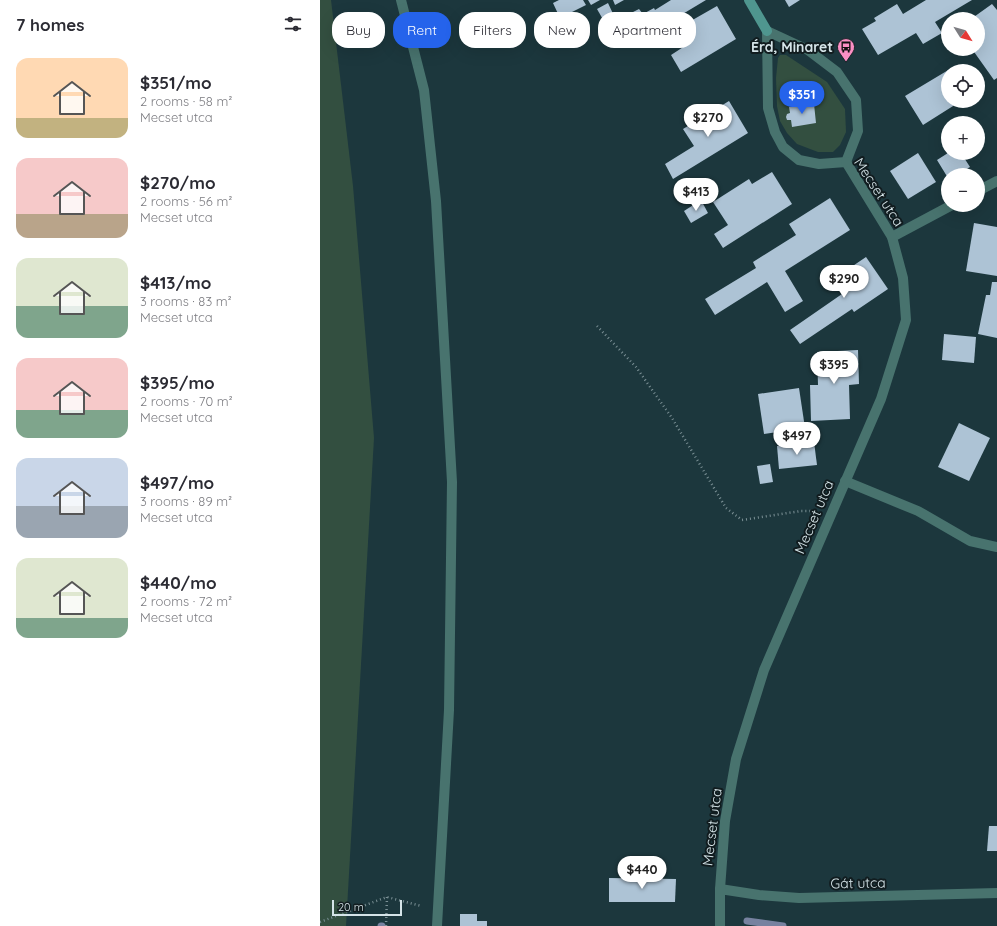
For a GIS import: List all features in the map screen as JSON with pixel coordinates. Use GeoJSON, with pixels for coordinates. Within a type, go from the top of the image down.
{"type":"FeatureCollection","features":[{"type":"Feature","properties":{"kind":"street"},"geometry":{"type":"LineString","coordinates":[[401,0],[424,90],[436,201],[452,482],[449,710],[437,926]]}},
{"type":"Feature","properties":{"kind":"street","name":"Mecset utca"},"geometry":{"type":"LineString","coordinates":[[720,926],[720,889],[725,821],[736,759],[764,670],[881,398],[906,320],[904,278],[892,237],[846,162],[819,164],[799,160],[783,147],[775,132],[768,108],[767,32],[749,0]]}},
{"type":"Feature","properties":{"kind":"street"},"geometry":{"type":"LineString","coordinates":[[767,32],[808,50],[837,72],[856,100],[858,131],[846,162]]}},
{"type":"Feature","properties":{"kind":"street"},"geometry":{"type":"LineString","coordinates":[[985,187],[997,181]]}},
{"type":"Feature","properties":{"kind":"street"},"geometry":{"type":"LineString","coordinates":[[892,237],[941,211]]}},
{"type":"Feature","properties":{"kind":"street"},"geometry":{"type":"LineString","coordinates":[[845,481],[918,511],[970,540],[997,548]]}},
{"type":"Feature","properties":{"kind":"street","name":"Gát utca"},"geometry":{"type":"LineString","coordinates":[[720,889],[759,895],[799,898],[997,893]]}},
{"type":"Feature","properties":{"kind":"path"},"geometry":{"type":"LineString","coordinates":[[798,101],[805,99]]}},
{"type":"Feature","properties":{"kind":"path"},"geometry":{"type":"LineString","coordinates":[[597,326],[636,367],[672,418],[726,508],[731,512],[742,520],[801,511],[832,512]]}},
{"type":"Feature","properties":{"kind":"path"},"geometry":{"type":"LineString","coordinates":[[320,922],[387,897],[438,911]]}},
{"type":"Feature","properties":{"kind":"path"},"geometry":{"type":"LineString","coordinates":[[386,926],[387,897]]}},
{"type":"Feature","properties":{"kind":"green space"},"geometry":{"type":"Polygon","coordinates":[[[320,0],[331,0],[332,48],[337,48],[353,186],[374,438],[346,926],[320,926],[320,0]]]}},
{"type":"Feature","properties":{"kind":"green space"},"geometry":{"type":"Polygon","coordinates":[[[780,55],[786,55],[827,82],[845,109],[846,132],[840,145],[833,152],[818,152],[797,144],[787,133],[780,121],[777,106],[776,78],[778,58],[780,55]]]}},
{"type":"Feature","properties":{"kind":"building"},"geometry":{"type":"Polygon","coordinates":[[[559,0],[583,0],[586,5],[572,12],[557,12],[553,3],[559,0]]]}},
{"type":"Feature","properties":{"kind":"building"},"geometry":{"type":"Polygon","coordinates":[[[588,0],[600,0],[591,5],[588,0]]]}},
{"type":"Feature","properties":{"kind":"building"},"geometry":{"type":"Polygon","coordinates":[[[613,0],[624,0],[615,5],[613,0]]]}},
{"type":"Feature","properties":{"kind":"building"},"geometry":{"type":"Polygon","coordinates":[[[671,0],[706,0],[686,12],[647,12],[654,8],[655,10],[671,0]]]}},
{"type":"Feature","properties":{"kind":"building"},"geometry":{"type":"Polygon","coordinates":[[[785,0],[800,0],[789,7],[785,0]]]}},
{"type":"Feature","properties":{"kind":"building"},"geometry":{"type":"Polygon","coordinates":[[[926,0],[972,0],[952,12],[941,12],[941,18],[935,22],[941,34],[923,44],[916,33],[878,55],[862,29],[876,21],[874,18],[897,4],[903,14],[926,0]]]}},
{"type":"Feature","properties":{"kind":"building"},"geometry":{"type":"Polygon","coordinates":[[[608,3],[612,12],[599,12],[597,9],[608,3]]]}},
{"type":"Feature","properties":{"kind":"building"},"geometry":{"type":"Polygon","coordinates":[[[992,4],[997,10],[997,78],[994,80],[985,67],[985,64],[983,64],[977,56],[985,56],[985,12],[981,12],[992,4]]]}},
{"type":"Feature","properties":{"kind":"building"},"geometry":{"type":"Polygon","coordinates":[[[717,6],[736,39],[681,72],[671,55],[682,48],[696,48],[696,18],[717,6]]]}},
{"type":"Feature","properties":{"kind":"building"},"geometry":{"type":"Polygon","coordinates":[[[639,9],[641,12],[633,12],[639,9]]]}},
{"type":"Feature","properties":{"kind":"building"},"geometry":{"type":"Polygon","coordinates":[[[941,74],[941,108],[950,108],[923,125],[905,96],[941,74]]]}},
{"type":"Feature","properties":{"kind":"building"},"geometry":{"type":"Polygon","coordinates":[[[808,93],[812,93],[814,94],[814,102],[808,103],[805,100],[805,96],[808,93]]]}},
{"type":"Feature","properties":{"kind":"building"},"geometry":{"type":"Polygon","coordinates":[[[729,101],[748,133],[673,179],[665,164],[694,146],[683,129],[729,101]]]}},
{"type":"Feature","properties":{"kind":"building"},"geometry":{"type":"Polygon","coordinates":[[[814,104],[816,123],[792,127],[791,120],[787,120],[786,117],[787,114],[790,113],[789,107],[814,104]]]}},
{"type":"Feature","properties":{"kind":"building"},"geometry":{"type":"Polygon","coordinates":[[[918,153],[936,182],[908,199],[890,171],[918,153]]]}},
{"type":"Feature","properties":{"kind":"building"},"geometry":{"type":"Polygon","coordinates":[[[941,157],[941,160],[966,160],[970,167],[942,168],[937,160],[941,157]]]}},
{"type":"Feature","properties":{"kind":"building"},"geometry":{"type":"Polygon","coordinates":[[[772,172],[792,204],[723,248],[714,234],[728,225],[713,202],[749,179],[752,184],[772,172]]]}},
{"type":"Feature","properties":{"kind":"building"},"geometry":{"type":"Polygon","coordinates":[[[830,198],[850,230],[785,271],[803,301],[785,312],[767,282],[715,315],[705,299],[756,268],[753,262],[796,235],[789,224],[830,198]]]}},
{"type":"Feature","properties":{"kind":"building"},"geometry":{"type":"Polygon","coordinates":[[[701,200],[708,213],[691,223],[684,211],[701,200]]]}},
{"type":"Feature","properties":{"kind":"building"},"geometry":{"type":"Polygon","coordinates":[[[974,223],[997,227],[997,276],[966,271],[974,223]]]}},
{"type":"Feature","properties":{"kind":"building"},"geometry":{"type":"Polygon","coordinates":[[[866,257],[888,289],[854,312],[852,309],[800,344],[790,330],[842,294],[832,280],[866,257]]]}},
{"type":"Feature","properties":{"kind":"building"},"geometry":{"type":"Polygon","coordinates":[[[992,282],[997,282],[997,338],[978,334],[986,295],[990,295],[992,282]]]}},
{"type":"Feature","properties":{"kind":"building"},"geometry":{"type":"Polygon","coordinates":[[[944,334],[976,337],[974,363],[942,360],[944,334]]]}},
{"type":"Feature","properties":{"kind":"building"},"geometry":{"type":"Polygon","coordinates":[[[858,350],[859,384],[849,385],[850,419],[811,421],[810,385],[818,385],[817,352],[858,350]]]}},
{"type":"Feature","properties":{"kind":"building"},"geometry":{"type":"Polygon","coordinates":[[[799,388],[805,428],[764,434],[758,394],[799,388]]]}},
{"type":"Feature","properties":{"kind":"building"},"geometry":{"type":"Polygon","coordinates":[[[959,423],[990,438],[969,481],[938,467],[959,423]]]}},
{"type":"Feature","properties":{"kind":"building"},"geometry":{"type":"Polygon","coordinates":[[[814,442],[817,465],[779,469],[777,446],[814,442]]]}},
{"type":"Feature","properties":{"kind":"building"},"geometry":{"type":"Polygon","coordinates":[[[770,464],[773,482],[760,484],[757,466],[770,464]]]}},
{"type":"Feature","properties":{"kind":"building"},"geometry":{"type":"Polygon","coordinates":[[[989,826],[997,826],[997,851],[987,851],[989,826]]]}},
{"type":"Feature","properties":{"kind":"building"},"geometry":{"type":"Polygon","coordinates":[[[609,878],[676,879],[675,902],[609,902],[609,878]]]}},
{"type":"Feature","properties":{"kind":"building"},"geometry":{"type":"Polygon","coordinates":[[[460,914],[477,914],[477,921],[487,921],[487,926],[460,926],[460,914]]]}},
{"type":"Feature","properties":{"kind":"waterway"},"geometry":{"type":"LineString","coordinates":[[747,921],[783,926]]}},
{"type":"Feature","properties":{"kind":"place","name":"Érd, Minaret"},"geometry":{"type":"Point","coordinates":[846,62]}}]}
